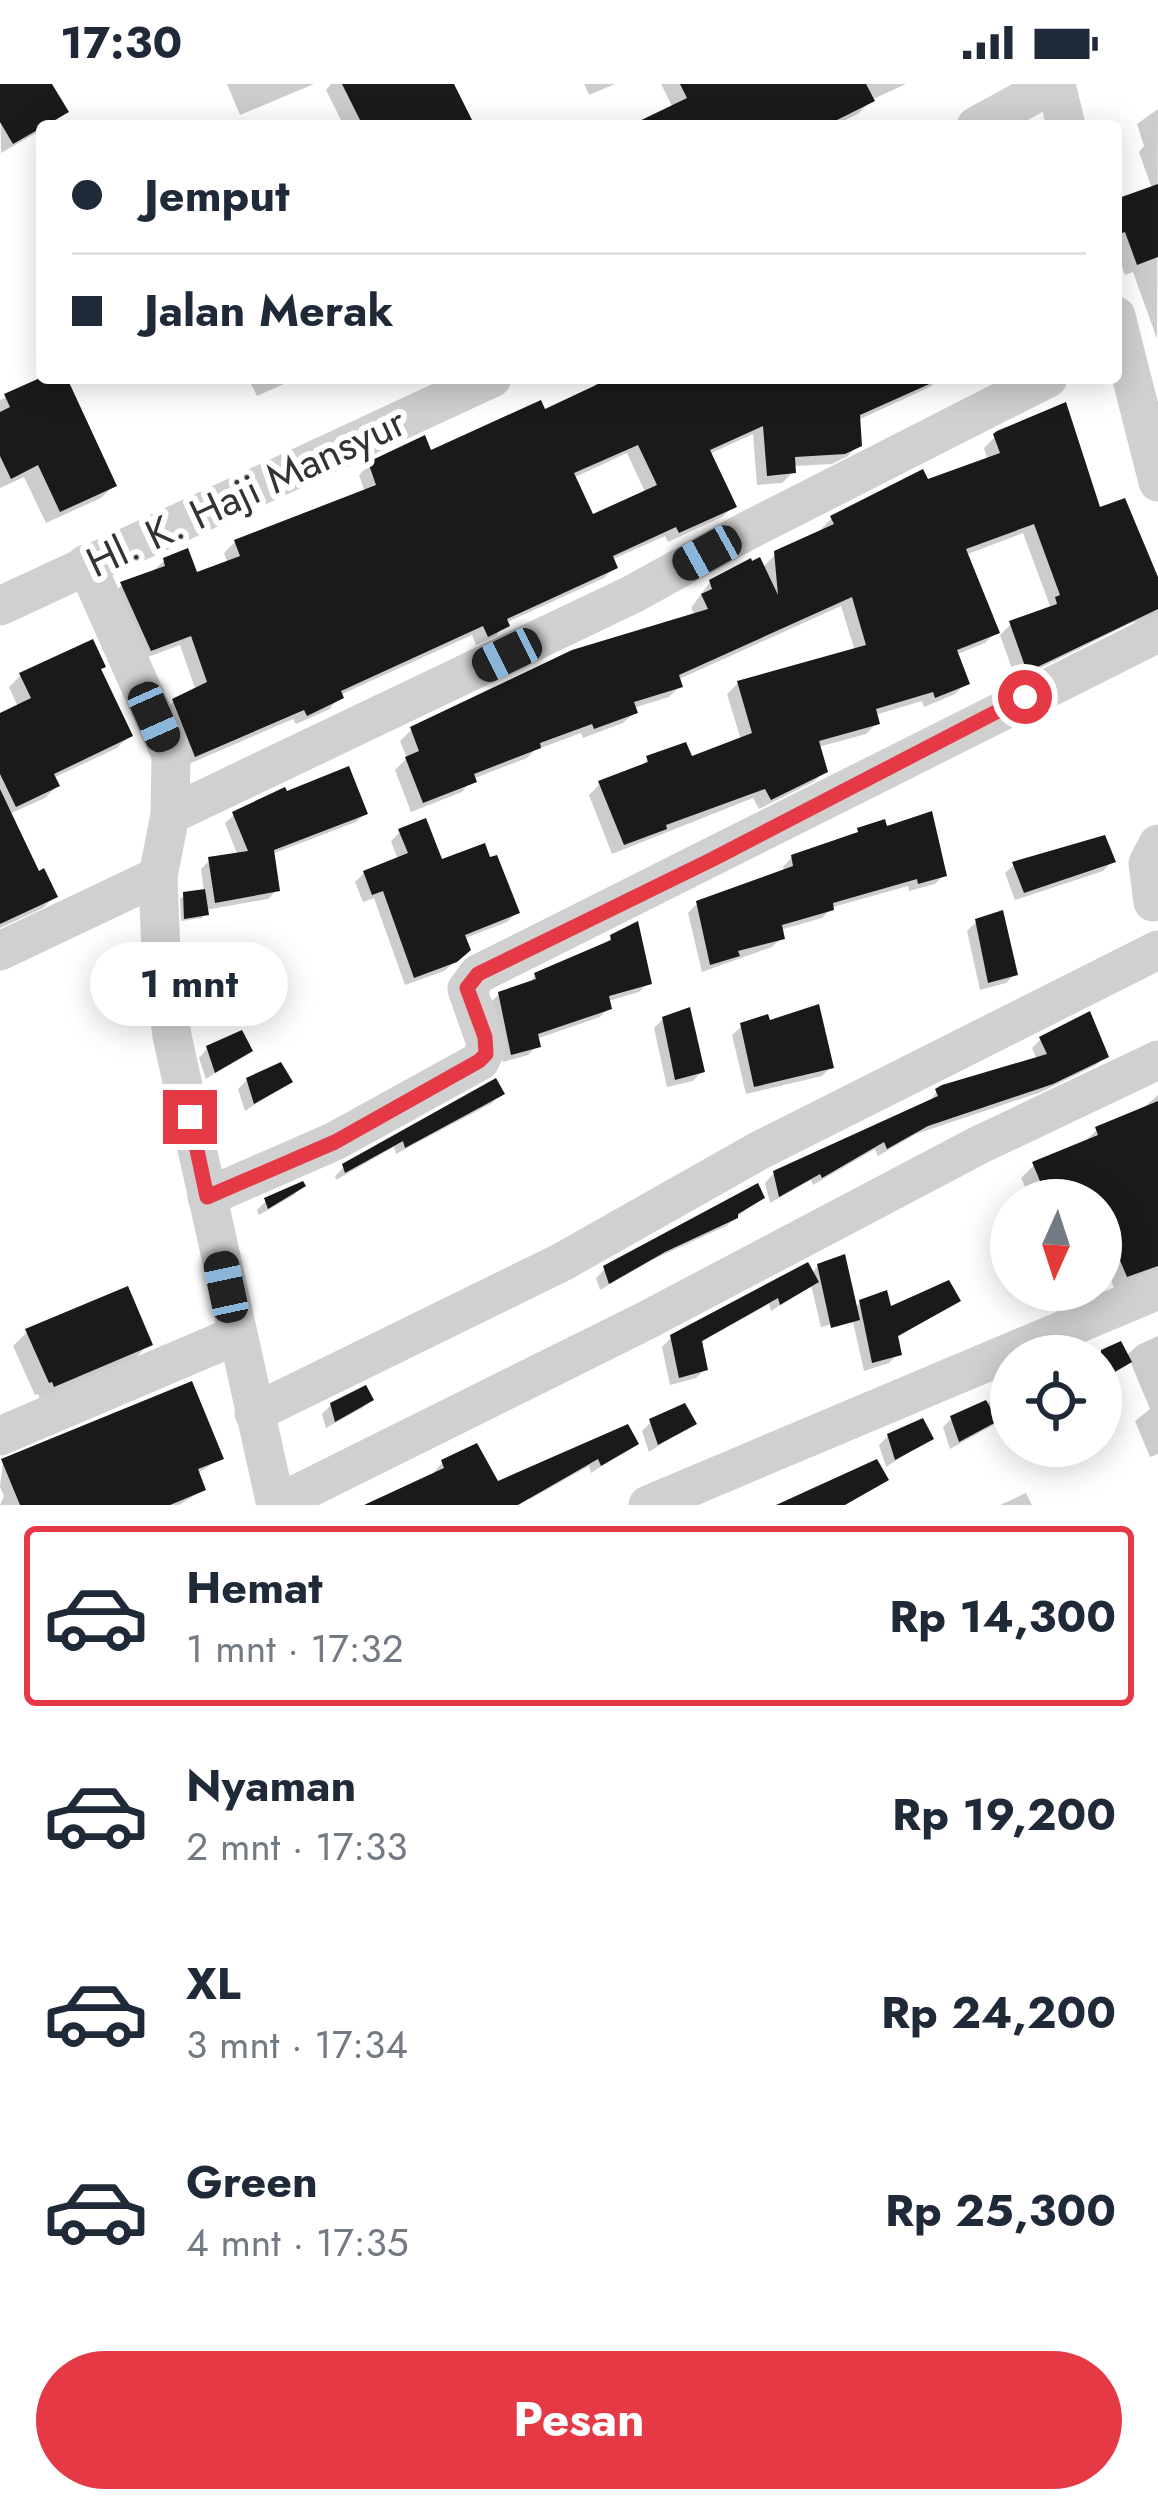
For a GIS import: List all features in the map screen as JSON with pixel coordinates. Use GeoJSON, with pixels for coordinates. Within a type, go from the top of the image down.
{"type":"FeatureCollection","features":[{"type":"Feature","properties":{"kind":"street"},"geometry":{"type":"LineString","coordinates":[[987,120],[1054,84],[1064,120]]}},
{"type":"Feature","properties":{"kind":"street"},"geometry":{"type":"LineString","coordinates":[[1122,348],[1158,482]]}},
{"type":"Feature","properties":{"kind":"street","name":"Hl. K. Haji Mansyur"},"geometry":{"type":"LineString","coordinates":[[0,606],[473,384]]}},
{"type":"Feature","properties":{"kind":"street"},"geometry":{"type":"LineString","coordinates":[[170,815],[633,595],[745,532],[1036,384]]}},
{"type":"Feature","properties":{"kind":"street"},"geometry":{"type":"LineString","coordinates":[[86,564],[171,755],[170,815],[158,876],[161,954],[172,1036],[276,1505],[646,1320],[979,1145],[1158,1060]]}},
{"type":"Feature","properties":{"kind":"street"},"geometry":{"type":"LineString","coordinates":[[207,1197],[335,1142],[479,1061],[487,1046],[467,988],[478,974],[1158,633]]}},
{"type":"Feature","properties":{"kind":"street"},"geometry":{"type":"LineString","coordinates":[[1153,902],[1148,862],[1158,844]]}},
{"type":"Feature","properties":{"kind":"street"},"geometry":{"type":"LineString","coordinates":[[0,951],[158,876]]}},
{"type":"Feature","properties":{"kind":"street"},"geometry":{"type":"LineString","coordinates":[[254,1413],[562,1262],[760,1150],[1158,950]]}},
{"type":"Feature","properties":{"kind":"street"},"geometry":{"type":"LineString","coordinates":[[648,1505],[1158,1290]]}},
{"type":"Feature","properties":{"kind":"street"},"geometry":{"type":"LineString","coordinates":[[0,1436],[237,1335]]}},
{"type":"Feature","properties":{"kind":"building"},"geometry":{"type":"Polygon","coordinates":[[[0,84],[52,84],[69,112],[55,120],[36,120],[36,131],[13,144],[0,122],[0,84]]]}},
{"type":"Feature","properties":{"kind":"building"},"geometry":{"type":"Polygon","coordinates":[[[342,84],[454,84],[472,120],[360,120],[342,84]]]}},
{"type":"Feature","properties":{"kind":"building"},"geometry":{"type":"Polygon","coordinates":[[[680,84],[866,84],[875,101],[837,120],[641,120],[687,98],[680,84]]]}},
{"type":"Feature","properties":{"kind":"building"},"geometry":{"type":"Polygon","coordinates":[[[1158,184],[1158,257],[1137,265],[1122,233],[1122,197],[1158,184]]]}},
{"type":"Feature","properties":{"kind":"building"},"geometry":{"type":"Polygon","coordinates":[[[36,380],[36,384],[70,384],[117,486],[60,512],[38,465],[11,479],[0,456],[0,412],[10,407],[4,394],[36,380]]]}},
{"type":"Feature","properties":{"kind":"building"},"geometry":{"type":"Polygon","coordinates":[[[598,384],[930,384],[860,415],[862,446],[845,454],[795,457],[796,473],[767,476],[763,426],[710,450],[737,507],[679,533],[676,527],[613,556],[618,568],[507,619],[510,626],[488,637],[483,626],[341,691],[344,698],[307,716],[304,710],[195,757],[172,699],[207,682],[191,636],[151,651],[120,582],[165,566],[163,558],[188,548],[197,572],[240,556],[234,540],[376,485],[368,462],[425,435],[431,450],[541,400],[545,409],[598,384]],[[638,445],[574,473],[593,514],[657,485],[638,445]]]}},
{"type":"Feature","properties":{"kind":"building"},"geometry":{"type":"Polygon","coordinates":[[[1066,402],[1100,507],[1125,498],[1158,577],[1158,609],[1027,672],[1009,621],[1057,604],[1055,597],[1060,595],[1034,524],[966,549],[1000,633],[957,650],[970,684],[935,698],[933,692],[876,709],[880,724],[819,741],[828,772],[771,800],[765,789],[624,845],[598,781],[686,742],[692,756],[752,733],[737,681],[866,645],[852,597],[679,675],[683,687],[634,702],[638,713],[540,743],[541,748],[474,774],[477,782],[423,803],[405,757],[419,751],[410,727],[572,650],[708,609],[701,594],[712,589],[709,580],[751,558],[760,557],[778,595],[774,551],[834,524],[830,516],[923,469],[928,479],[1000,453],[993,434],[1066,402]]]}},
{"type":"Feature","properties":{"kind":"building"},"geometry":{"type":"Polygon","coordinates":[[[93,639],[106,667],[101,669],[133,736],[54,774],[60,786],[16,807],[0,774],[0,713],[31,698],[19,673],[93,639]]]}},
{"type":"Feature","properties":{"kind":"building"},"geometry":{"type":"Polygon","coordinates":[[[349,766],[368,814],[274,850],[280,891],[215,903],[208,857],[248,851],[232,812],[285,787],[287,791],[349,766]]]}},
{"type":"Feature","properties":{"kind":"building"},"geometry":{"type":"Polygon","coordinates":[[[0,789],[39,871],[44,868],[58,897],[0,924],[0,789]]]}},
{"type":"Feature","properties":{"kind":"building"},"geometry":{"type":"Polygon","coordinates":[[[932,811],[947,876],[918,884],[917,879],[833,903],[834,910],[782,925],[785,939],[738,951],[740,956],[710,965],[696,901],[793,866],[791,855],[858,832],[857,828],[885,819],[887,826],[932,811]]]}},
{"type":"Feature","properties":{"kind":"building"},"geometry":{"type":"Polygon","coordinates":[[[426,818],[442,859],[485,843],[490,857],[497,855],[520,913],[465,935],[471,950],[457,962],[414,978],[383,891],[372,895],[363,871],[408,853],[398,829],[426,818]]]}},
{"type":"Feature","properties":{"kind":"building"},"geometry":{"type":"Polygon","coordinates":[[[1105,835],[1116,862],[1024,893],[1012,862],[1105,835]]]}},
{"type":"Feature","properties":{"kind":"building"},"geometry":{"type":"Polygon","coordinates":[[[205,889],[209,915],[184,919],[183,892],[205,889]]]}},
{"type":"Feature","properties":{"kind":"building"},"geometry":{"type":"Polygon","coordinates":[[[1003,910],[1018,975],[988,983],[975,919],[1003,910]]]}},
{"type":"Feature","properties":{"kind":"building"},"geometry":{"type":"Polygon","coordinates":[[[638,921],[652,984],[609,996],[612,1009],[538,1034],[541,1047],[511,1055],[498,992],[536,979],[534,973],[611,940],[610,935],[638,921]]]}},
{"type":"Feature","properties":{"kind":"building"},"geometry":{"type":"Polygon","coordinates":[[[265,976],[277,997],[238,1019],[230,992],[265,976]]]}},
{"type":"Feature","properties":{"kind":"building"},"geometry":{"type":"Polygon","coordinates":[[[819,1004],[834,1068],[754,1087],[740,1023],[768,1014],[770,1020],[819,1004]]]}},
{"type":"Feature","properties":{"kind":"building"},"geometry":{"type":"Polygon","coordinates":[[[690,1007],[705,1072],[675,1080],[662,1017],[690,1007]]]}},
{"type":"Feature","properties":{"kind":"building"},"geometry":{"type":"Polygon","coordinates":[[[1090,1011],[1109,1057],[1053,1084],[928,1126],[887,1149],[884,1142],[779,1197],[773,1171],[938,1096],[935,1089],[942,1085],[1047,1054],[1039,1037],[1090,1011]]]}},
{"type":"Feature","properties":{"kind":"building"},"geometry":{"type":"Polygon","coordinates":[[[242,1030],[253,1051],[215,1073],[206,1046],[242,1030]]]}},
{"type":"Feature","properties":{"kind":"building"},"geometry":{"type":"Polygon","coordinates":[[[281,1062],[293,1082],[254,1104],[246,1078],[281,1062]]]}},
{"type":"Feature","properties":{"kind":"building"},"geometry":{"type":"Polygon","coordinates":[[[496,1078],[505,1094],[405,1148],[403,1141],[345,1173],[342,1164],[496,1078]]]}},
{"type":"Feature","properties":{"kind":"building"},"geometry":{"type":"Polygon","coordinates":[[[1158,1101],[1158,1266],[1127,1277],[1122,1265],[1122,1179],[1039,1179],[1032,1162],[1098,1135],[1095,1127],[1158,1101]]]}},
{"type":"Feature","properties":{"kind":"building"},"geometry":{"type":"Polygon","coordinates":[[[303,1181],[306,1186],[268,1209],[264,1198],[303,1181]]]}},
{"type":"Feature","properties":{"kind":"building"},"geometry":{"type":"Polygon","coordinates":[[[758,1183],[765,1198],[738,1218],[609,1284],[603,1266],[758,1183]]]}},
{"type":"Feature","properties":{"kind":"building"},"geometry":{"type":"Polygon","coordinates":[[[845,1254],[860,1320],[831,1328],[817,1264],[845,1254]]]}},
{"type":"Feature","properties":{"kind":"building"},"geometry":{"type":"Polygon","coordinates":[[[808,1262],[819,1282],[780,1305],[778,1298],[702,1341],[708,1370],[679,1378],[670,1335],[808,1262]]]}},
{"type":"Feature","properties":{"kind":"building"},"geometry":{"type":"Polygon","coordinates":[[[949,1280],[961,1301],[898,1336],[902,1355],[872,1363],[859,1300],[887,1290],[891,1306],[949,1280]]]}},
{"type":"Feature","properties":{"kind":"building"},"geometry":{"type":"Polygon","coordinates":[[[128,1286],[153,1345],[54,1387],[25,1329],[128,1286]]]}},
{"type":"Feature","properties":{"kind":"building"},"geometry":{"type":"Polygon","coordinates":[[[1122,1343],[1132,1362],[1122,1368],[1122,1343]]]}},
{"type":"Feature","properties":{"kind":"building"},"geometry":{"type":"Polygon","coordinates":[[[192,1381],[224,1459],[198,1469],[206,1490],[170,1505],[20,1505],[1,1459],[192,1381]]]}},
{"type":"Feature","properties":{"kind":"building"},"geometry":{"type":"Polygon","coordinates":[[[366,1385],[374,1400],[335,1422],[330,1403],[366,1385]]]}},
{"type":"Feature","properties":{"kind":"building"},"geometry":{"type":"Polygon","coordinates":[[[986,1400],[990,1425],[959,1442],[950,1416],[986,1400]]]}},
{"type":"Feature","properties":{"kind":"building"},"geometry":{"type":"Polygon","coordinates":[[[685,1403],[697,1424],[658,1445],[649,1419],[685,1403]]]}},
{"type":"Feature","properties":{"kind":"building"},"geometry":{"type":"Polygon","coordinates":[[[923,1418],[934,1439],[895,1460],[887,1434],[923,1418]]]}},
{"type":"Feature","properties":{"kind":"building"},"geometry":{"type":"Polygon","coordinates":[[[628,1424],[639,1444],[601,1466],[598,1459],[518,1505],[364,1505],[444,1468],[441,1460],[477,1443],[498,1481],[628,1424]]]}},
{"type":"Feature","properties":{"kind":"building"},"geometry":{"type":"Polygon","coordinates":[[[877,1459],[889,1480],[845,1505],[776,1505],[877,1459]]]}},
{"type":"Feature","properties":{"kind":"route"},"geometry":{"type":"LineString","coordinates":[[190,1117],[207,1197],[335,1142],[486,1054],[485,1037],[467,988],[478,974],[1025,697]]}}]}
